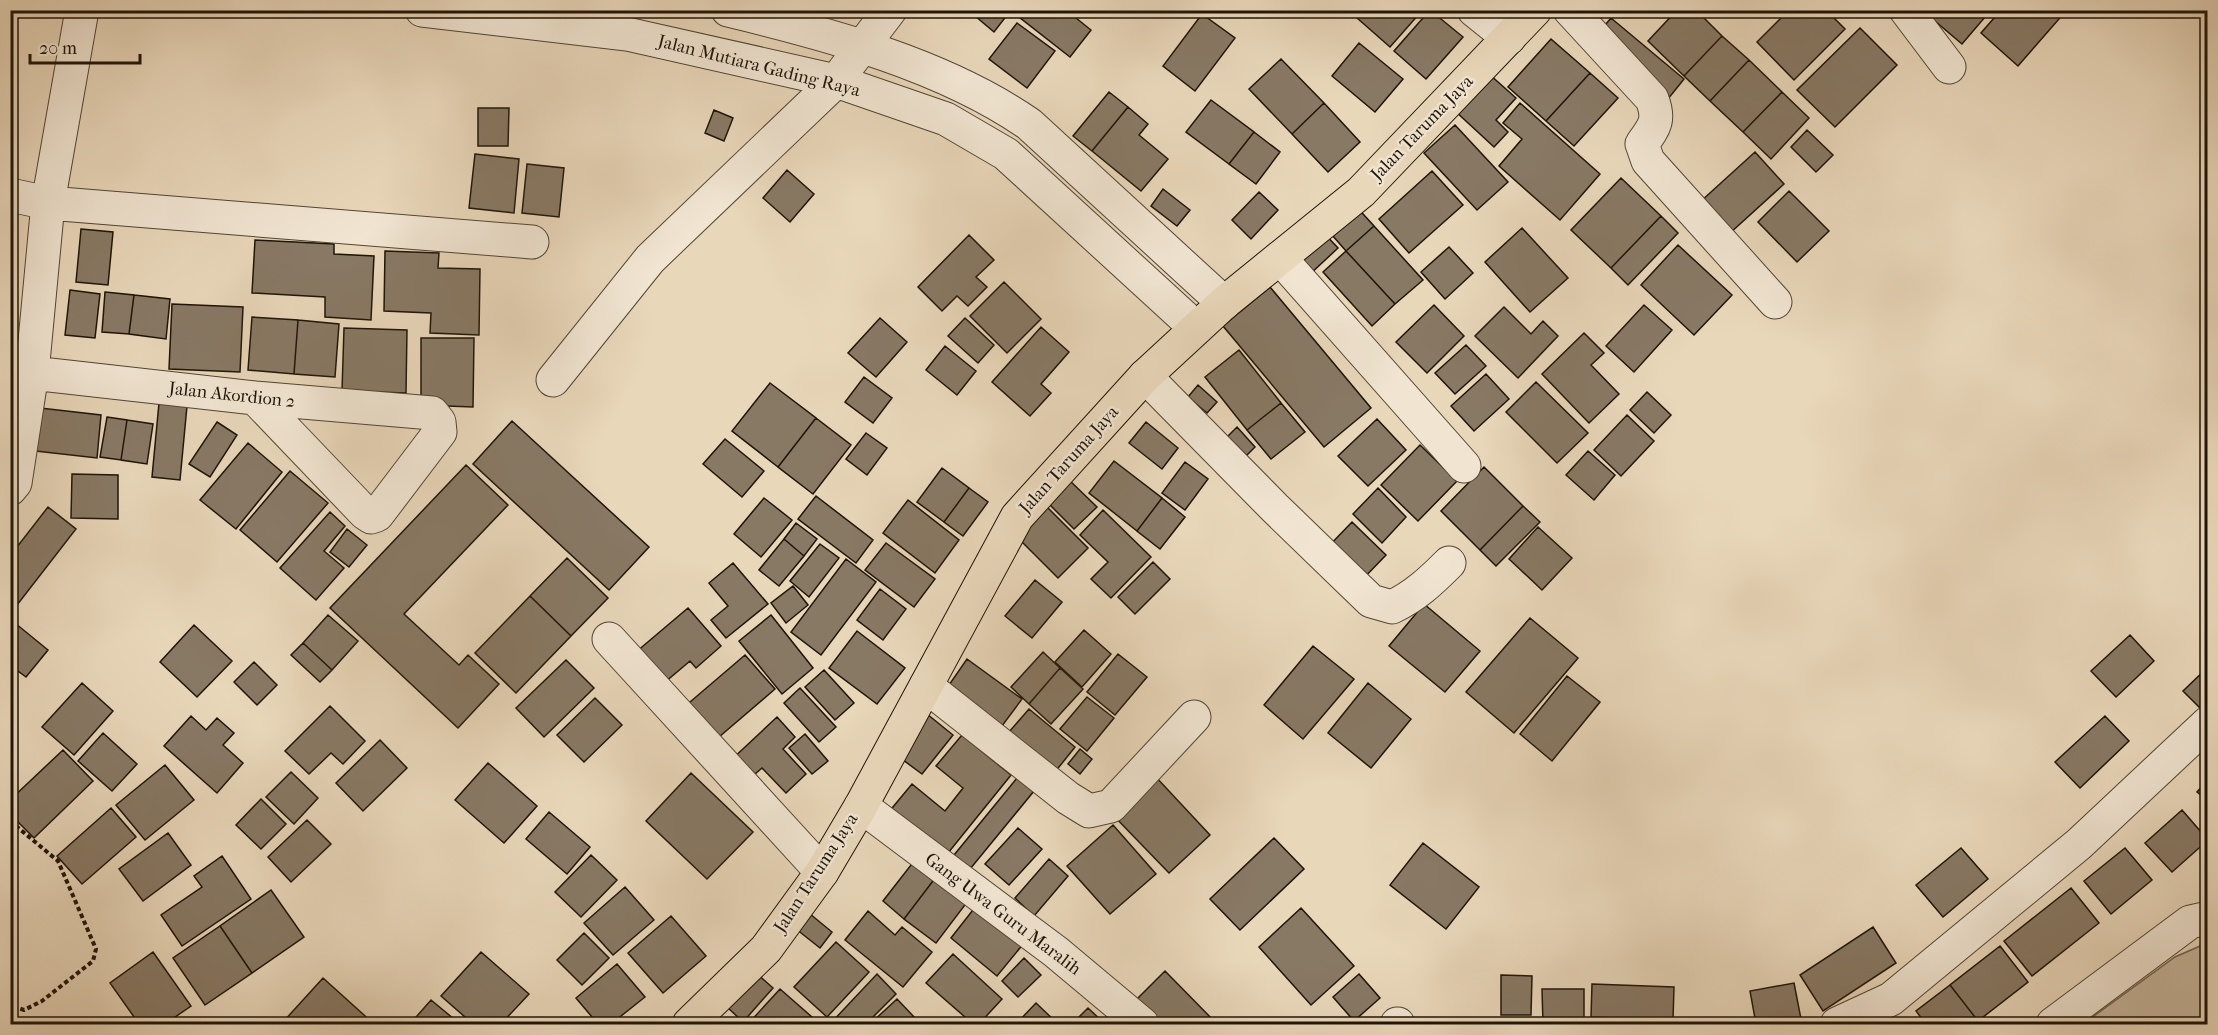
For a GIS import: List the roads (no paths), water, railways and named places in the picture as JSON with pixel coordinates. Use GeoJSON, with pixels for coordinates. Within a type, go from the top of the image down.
{"type":"FeatureCollection","features":[{"type":"Feature","properties":{"kind":"main road","name":"Jalan Taruma Jaya"},"geometry":{"type":"LineString","coordinates":[[689,1024],[766,949],[822,872],[861,806],[1017,518],[1145,376],[1224,303],[1361,192],[1535,10]]}},
{"type":"Feature","properties":{"kind":"street"},"geometry":{"type":"LineString","coordinates":[[12,484],[32,374],[22,202],[82,10]]}},
{"type":"Feature","properties":{"kind":"street","name":"Jalan Mutiara Gading Raya"},"geometry":{"type":"LineString","coordinates":[[422,10],[627,34],[836,81],[946,119],[976,134],[1006,154],[1196,328]]}},
{"type":"Feature","properties":{"kind":"street"},"geometry":{"type":"LineString","coordinates":[[728,10],[862,47],[972,90],[1029,124],[1224,303]]}},
{"type":"Feature","properties":{"kind":"street"},"geometry":{"type":"LineString","coordinates":[[553,380],[650,259],[836,81],[890,10]]}},
{"type":"Feature","properties":{"kind":"street"},"geometry":{"type":"LineString","coordinates":[[1474,10],[1509,38]]}},
{"type":"Feature","properties":{"kind":"street"},"geometry":{"type":"LineString","coordinates":[[1570,10],[1652,99],[1657,113],[1654,127],[1642,144],[1648,161],[1775,303]]}},
{"type":"Feature","properties":{"kind":"street"},"geometry":{"type":"LineString","coordinates":[[1906,10],[1949,67]]}},
{"type":"Feature","properties":{"kind":"street"},"geometry":{"type":"LineString","coordinates":[[1006,154],[1029,124]]}},
{"type":"Feature","properties":{"kind":"street"},"geometry":{"type":"LineString","coordinates":[[22,202],[532,242]]}},
{"type":"Feature","properties":{"kind":"street"},"geometry":{"type":"LineString","coordinates":[[1280,258],[1464,466]]}},
{"type":"Feature","properties":{"kind":"street","name":"Jalan Akordion 2"},"geometry":{"type":"LineString","coordinates":[[32,374],[255,398],[432,413],[439,422],[440,432],[377,515],[371,517],[255,398]]}},
{"type":"Feature","properties":{"kind":"street"},"geometry":{"type":"LineString","coordinates":[[1145,376],[1275,508],[1371,601],[1392,607],[1426,587],[1449,563]]}},
{"type":"Feature","properties":{"kind":"street"},"geometry":{"type":"LineString","coordinates":[[609,639],[822,872]]}},
{"type":"Feature","properties":{"kind":"street"},"geometry":{"type":"LineString","coordinates":[[926,686],[1068,798],[1089,811],[1111,806],[1194,717]]}},
{"type":"Feature","properties":{"kind":"street"},"geometry":{"type":"LineString","coordinates":[[1837,1024],[1891,999],[2079,844],[2208,723]]}},
{"type":"Feature","properties":{"kind":"street","name":"Gang Uwa Guru Maralih"},"geometry":{"type":"LineString","coordinates":[[861,806],[1056,952],[1142,1024]]}},
{"type":"Feature","properties":{"kind":"street"},"geometry":{"type":"LineString","coordinates":[[2053,1024],[2190,922],[2208,918]]}}]}
